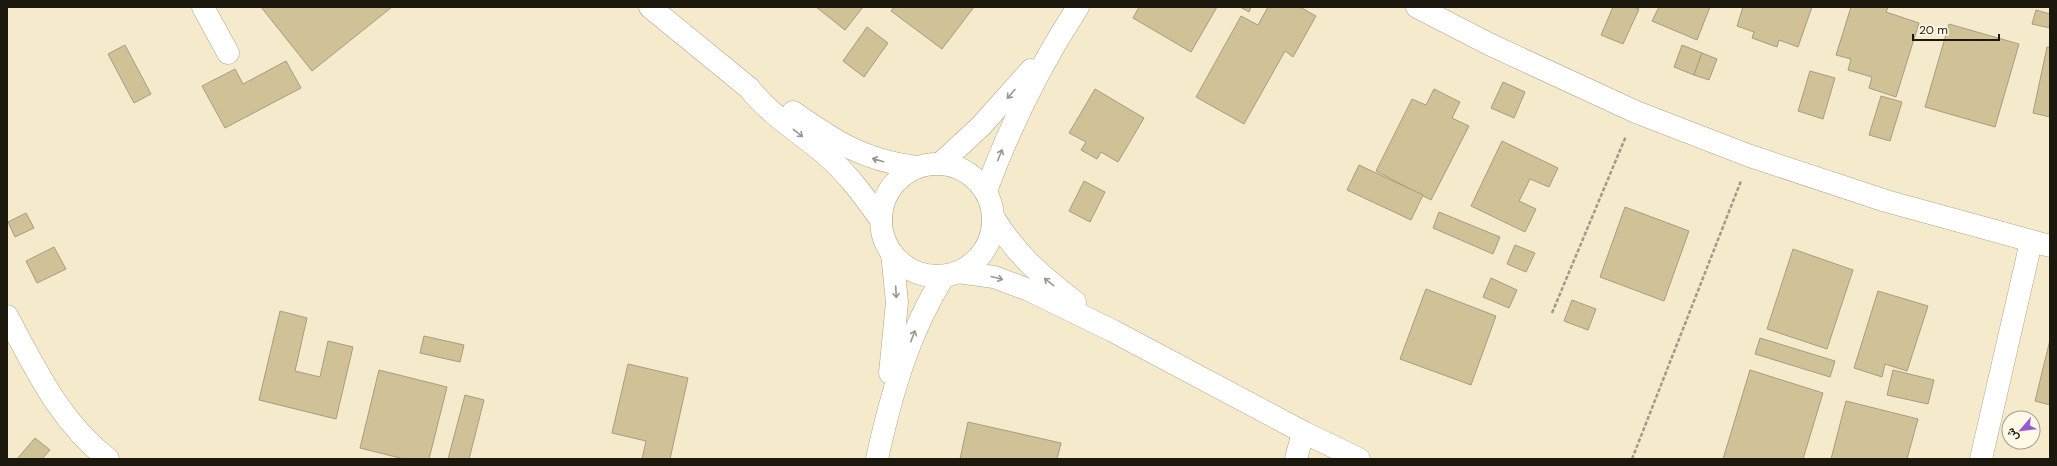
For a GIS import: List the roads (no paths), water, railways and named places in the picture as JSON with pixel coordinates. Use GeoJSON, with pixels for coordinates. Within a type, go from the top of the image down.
{"type":"FeatureCollection","features":[{"type":"Feature","properties":{"kind":"street"},"geometry":{"type":"LineString","coordinates":[[203,7],[228,53]]}},
{"type":"Feature","properties":{"kind":"street"},"geometry":{"type":"LineString","coordinates":[[650,7],[749,88],[773,99],[834,140],[853,151],[873,159],[916,167]]}},
{"type":"Feature","properties":{"kind":"street"},"geometry":{"type":"LineString","coordinates":[[986,191],[1014,122],[1054,43],[1078,7]]}},
{"type":"Feature","properties":{"kind":"street"},"geometry":{"type":"LineString","coordinates":[[1417,7],[1491,45],[1636,112],[1750,156],[1886,201],[2040,244],[1981,459]]}},
{"type":"Feature","properties":{"kind":"street"},"geometry":{"type":"LineString","coordinates":[[941,163],[981,126],[1054,43]]}},
{"type":"Feature","properties":{"kind":"street"},"geometry":{"type":"LineString","coordinates":[[749,88],[757,99],[841,169],[881,220]]}},
{"type":"Feature","properties":{"kind":"street"},"geometry":{"type":"LineString","coordinates":[[884,427],[897,302],[892,253],[882,230],[881,220],[883,205],[887,193],[904,173],[916,167],[941,163],[954,166],[967,172],[978,180],[986,191],[994,218],[1014,248],[1035,270],[1113,331]]}},
{"type":"Feature","properties":{"kind":"street"},"geometry":{"type":"LineString","coordinates":[[877,459],[884,427],[912,336],[932,295],[951,274],[970,266],[984,251],[993,232],[994,218]]}},
{"type":"Feature","properties":{"kind":"street"},"geometry":{"type":"LineString","coordinates":[[892,253],[900,262],[920,274],[951,274],[994,277],[1012,283],[1113,331],[1302,432],[1359,459]]}},
{"type":"Feature","properties":{"kind":"street"},"geometry":{"type":"LineString","coordinates":[[7,316],[49,394],[75,429],[108,459]]}},
{"type":"Feature","properties":{"kind":"street"},"geometry":{"type":"LineString","coordinates":[[1296,459],[1302,432]]}}]}
